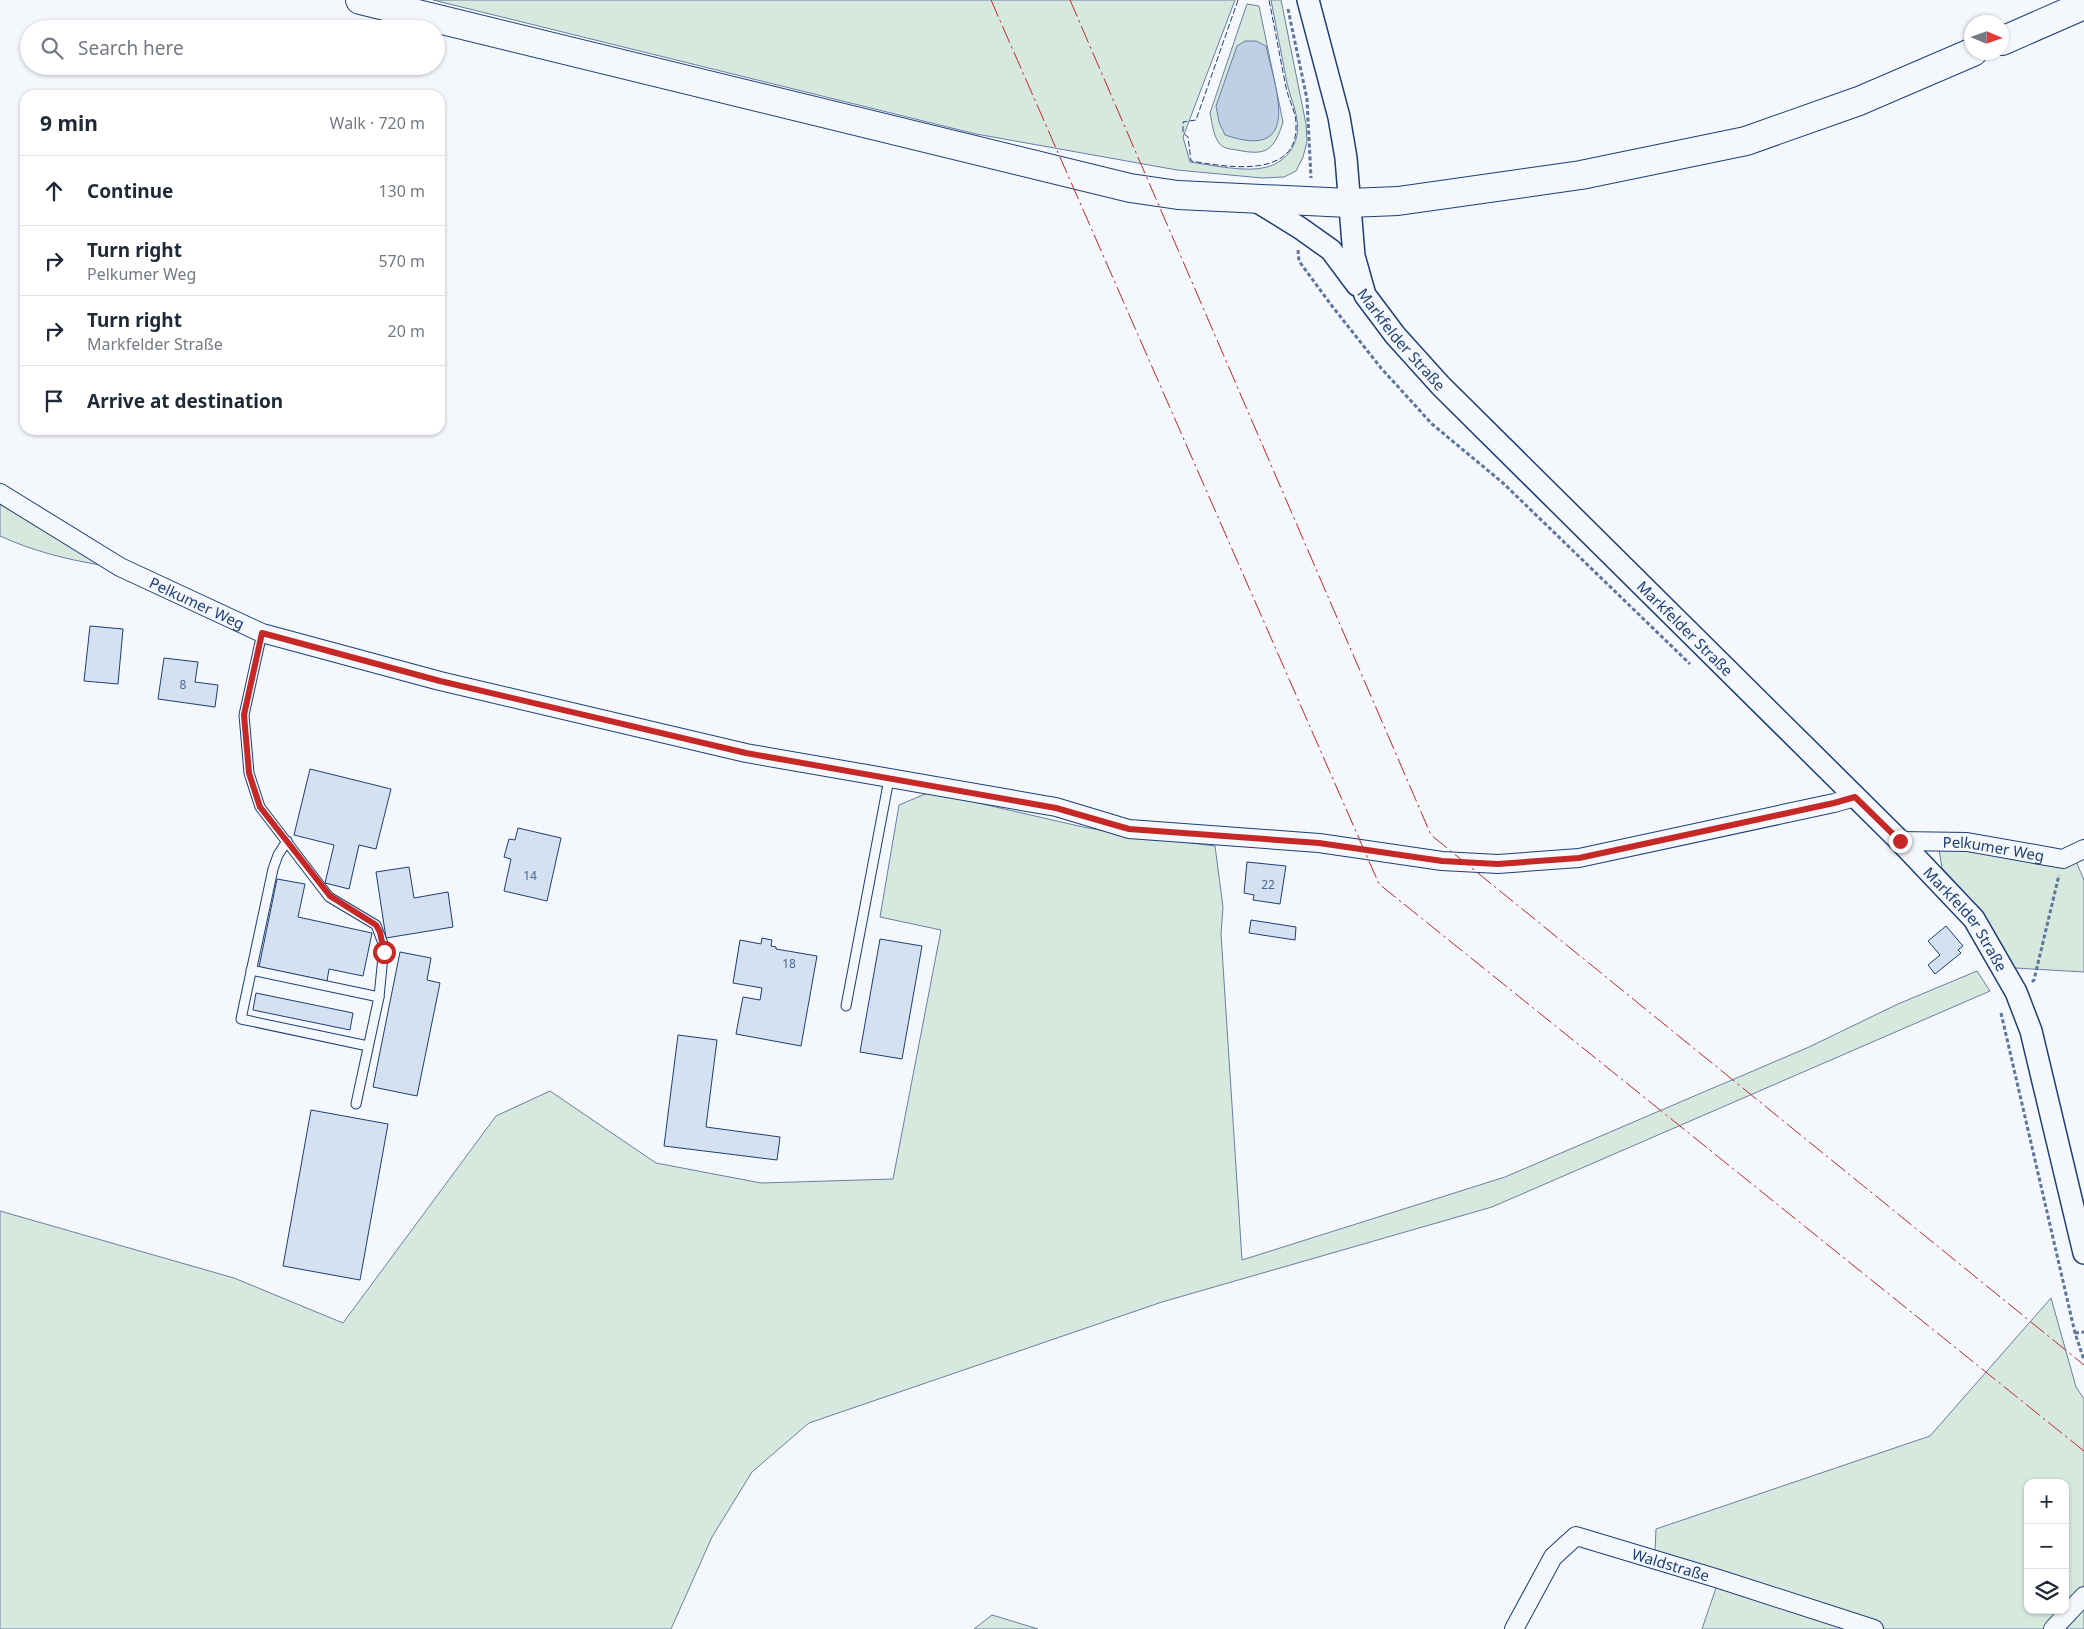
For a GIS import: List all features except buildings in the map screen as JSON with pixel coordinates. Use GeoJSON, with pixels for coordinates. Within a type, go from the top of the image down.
{"type":"FeatureCollection","features":[{"type":"Feature","properties":{"kind":"main road"},"geometry":{"type":"LineString","coordinates":[[360,0],[441,20]]}},
{"type":"Feature","properties":{"kind":"main road"},"geometry":{"type":"LineString","coordinates":[[2009,38],[2084,6]]}},
{"type":"Feature","properties":{"kind":"main road"},"geometry":{"type":"LineString","coordinates":[[445,21],[1074,176],[1178,195],[1349,203],[1398,201],[1581,175],[1746,141],[1859,101],[1964,56]]}},
{"type":"Feature","properties":{"kind":"street","name":"Markfelder Straße"},"geometry":{"type":"LineString","coordinates":[[1308,0],[1338,117],[1346,158],[1354,256],[1365,295],[1395,334],[1441,386],[1900,841],[1974,919],[2007,995],[2031,1031],[2084,1253]]}},
{"type":"Feature","properties":{"kind":"street"},"geometry":{"type":"LineString","coordinates":[[1253,199],[1331,250],[1365,295]]}},
{"type":"Feature","properties":{"kind":"street","name":"Pelkumer Weg"},"geometry":{"type":"LineString","coordinates":[[0,493],[120,567],[262,633],[440,681],[746,753],[1056,808],[1129,829],[1319,843],[1442,861],[1498,864],[1579,858],[1855,797]]}},
{"type":"Feature","properties":{"kind":"street","name":"Pelkumer Weg"},"geometry":{"type":"LineString","coordinates":[[1900,841],[1967,842],[2063,859],[2084,849]]}},
{"type":"Feature","properties":{"kind":"street","name":"Waldstraße"},"geometry":{"type":"LineString","coordinates":[[1514,1629],[1553,1557],[1576,1536],[1720,1579],[1874,1629]]}},
{"type":"Feature","properties":{"kind":"street"},"geometry":{"type":"LineString","coordinates":[[2053,1629],[2084,1596]]}},
{"type":"Feature","properties":{"kind":"lane"},"geometry":{"type":"LineString","coordinates":[[262,633],[244,715],[249,773],[260,807],[330,896],[378,928],[384,952],[379,997],[356,1104]]}},
{"type":"Feature","properties":{"kind":"lane"},"geometry":{"type":"LineString","coordinates":[[846,1006],[889,779]]}},
{"type":"Feature","properties":{"kind":"lane"},"geometry":{"type":"LineString","coordinates":[[287,842],[278,854],[273,869],[241,1019],[368,1046]]}},
{"type":"Feature","properties":{"kind":"lane"},"geometry":{"type":"LineString","coordinates":[[251,970],[379,997]]}},
{"type":"Feature","properties":{"kind":"path"},"geometry":{"type":"LineString","coordinates":[[2063,859],[2034,980],[2007,995],[2075,1333],[2084,1360]]}},
{"type":"Feature","properties":{"kind":"path"},"geometry":{"type":"LineString","coordinates":[[2075,1333],[2084,1332]]}},
{"type":"Feature","properties":{"kind":"shaded area"},"geometry":{"type":"Polygon","coordinates":[[[433,0],[1235,0],[1183,137],[1190,162],[1229,168],[1259,169],[1278,163],[1286,156],[1293,146],[1298,128],[1271,0],[1281,0],[1306,124],[1307,142],[1303,157],[1296,171],[1284,177],[1262,178],[1177,170],[976,134],[433,0]]]}},
{"type":"Feature","properties":{"kind":"shaded area"},"geometry":{"type":"Polygon","coordinates":[[[1247,4],[1259,6],[1283,122],[1280,132],[1272,145],[1268,149],[1255,152],[1225,148],[1221,145],[1214,132],[1210,113],[1247,4]]]}},
{"type":"Feature","properties":{"kind":"shaded area"},"geometry":{"type":"Polygon","coordinates":[[[0,501],[100,565],[49,554],[0,536],[0,501]]]}},
{"type":"Feature","properties":{"kind":"shaded area"},"geometry":{"type":"Polygon","coordinates":[[[930,792],[1083,827],[1128,835],[1215,846],[1223,907],[1221,934],[1242,1260],[1505,1177],[1809,1047],[1898,1004],[1977,971],[1990,991],[1492,1207],[1162,1302],[809,1423],[752,1472],[712,1537],[671,1629],[0,1629],[0,1211],[234,1278],[343,1323],[496,1116],[550,1091],[656,1163],[761,1183],[893,1179],[941,930],[880,917],[899,805],[930,792]]]}},
{"type":"Feature","properties":{"kind":"shaded area"},"geometry":{"type":"Polygon","coordinates":[[[1939,849],[1976,849],[2075,859],[2084,880],[2084,972],[2015,968],[1979,908],[1942,868],[1939,849]]]}},
{"type":"Feature","properties":{"kind":"shaded area"},"geometry":{"type":"Polygon","coordinates":[[[2051,1298],[2076,1387],[2084,1399],[2084,1629],[1881,1629],[1655,1551],[1656,1529],[1930,1436],[2051,1298]]]}},
{"type":"Feature","properties":{"kind":"shaded area"},"geometry":{"type":"Polygon","coordinates":[[[1719,1579],[1874,1629],[1702,1629],[1719,1579]]]}},
{"type":"Feature","properties":{"kind":"shaded area"},"geometry":{"type":"Polygon","coordinates":[[[992,1615],[1038,1629],[974,1629],[992,1615]]]}},
{"type":"Feature","properties":{"kind":"water"},"geometry":{"type":"Polygon","coordinates":[[[1245,41],[1256,41],[1266,46],[1278,100],[1278,116],[1275,130],[1266,138],[1250,141],[1225,135],[1219,122],[1216,106],[1237,46],[1245,41]]]}},
{"type":"Feature","properties":{"kind":"fence"},"geometry":{"type":"LineString","coordinates":[[1238,0],[1196,120],[1183,122],[1183,133],[1188,137],[1191,161],[1223,166],[1258,166],[1273,162],[1286,154],[1294,142],[1296,119],[1287,92],[1269,0]]}},
{"type":"Feature","properties":{"kind":"power"},"geometry":{"type":"LineString","coordinates":[[991,0],[1379,884],[2084,1451]]}},
{"type":"Feature","properties":{"kind":"power"},"geometry":{"type":"LineString","coordinates":[[1070,0],[1431,835],[2084,1365]]}},
{"type":"Feature","properties":{"kind":"route"},"geometry":{"type":"LineString","coordinates":[[384,952],[380,932],[376,925],[337,902],[324,891],[260,807],[249,773],[244,715],[262,633],[440,681],[746,753],[1056,808],[1129,829],[1248,836],[1319,843],[1442,861],[1498,864],[1579,858],[1855,797],[1900,841]]}}]}
